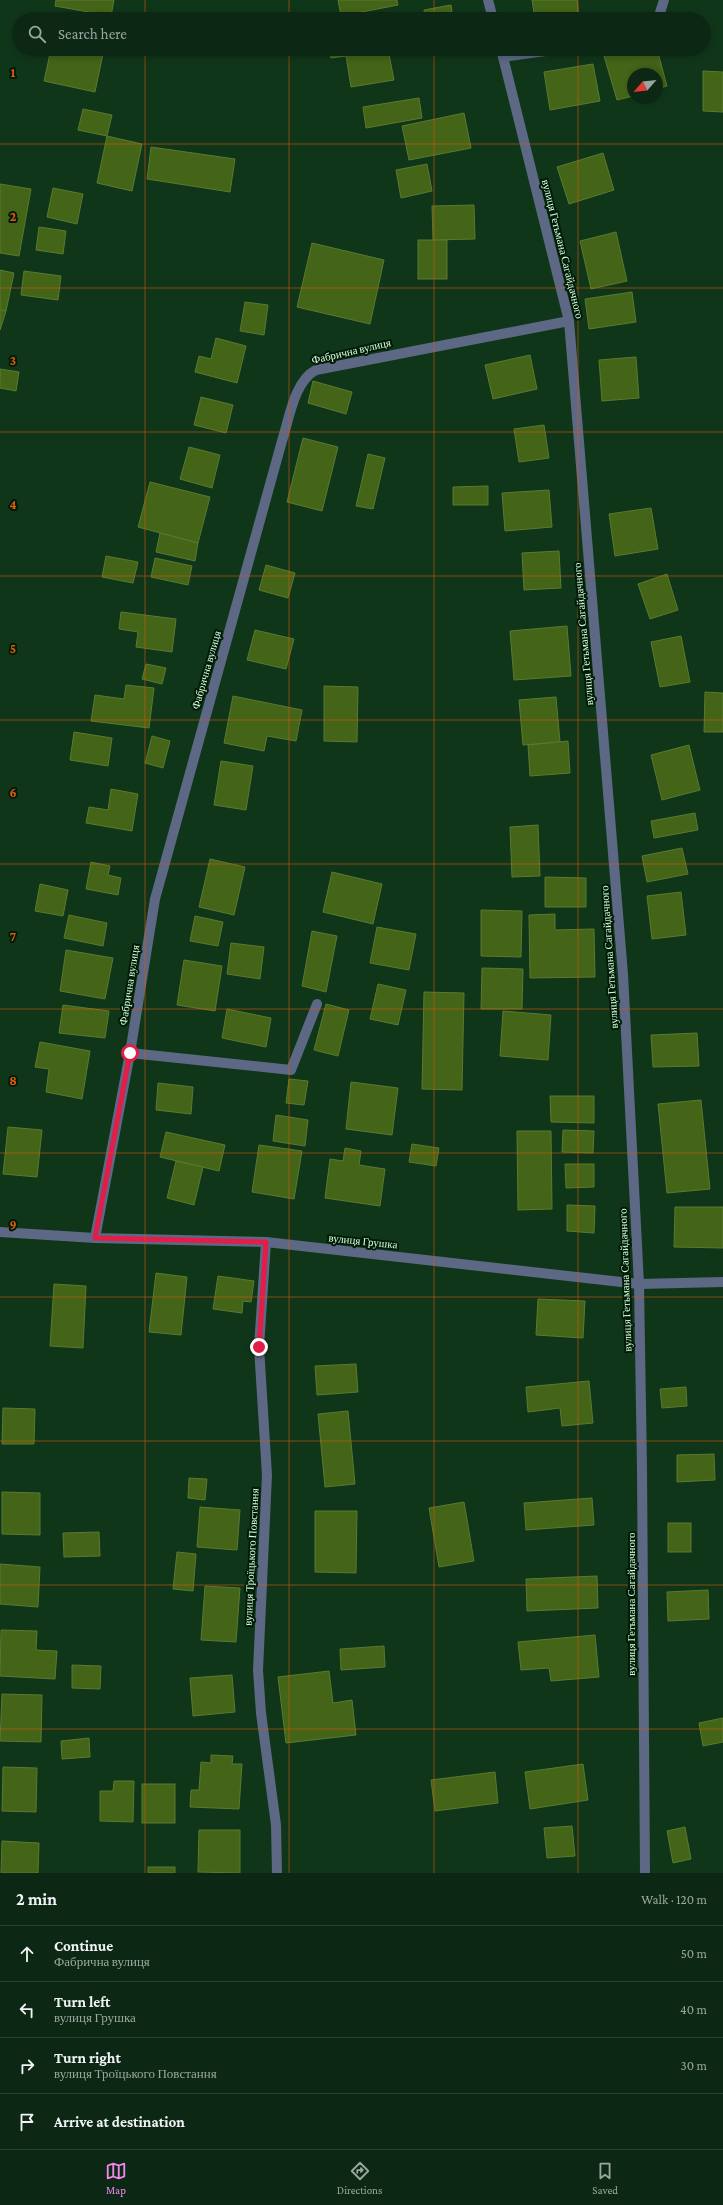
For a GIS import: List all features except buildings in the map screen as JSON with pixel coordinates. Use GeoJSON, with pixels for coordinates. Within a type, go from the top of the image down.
{"type":"FeatureCollection","features":[{"type":"Feature","properties":{"kind":"street"},"geometry":{"type":"LineString","coordinates":[[488,0],[491,12]]}},
{"type":"Feature","properties":{"kind":"street"},"geometry":{"type":"LineString","coordinates":[[660,12],[664,0]]}},
{"type":"Feature","properties":{"kind":"street","name":"вулиця Гетьмана Сагайдачного"},"geometry":{"type":"LineString","coordinates":[[503,56],[569,321],[623,974],[639,1284],[642,1477],[644,1873]]}},
{"type":"Feature","properties":{"kind":"street","name":"Фабрична вулиця"},"geometry":{"type":"LineString","coordinates":[[95,1238],[130,1053],[155,899],[282,442],[298,391],[309,373],[316,370],[569,321]]}},
{"type":"Feature","properties":{"kind":"street"},"geometry":{"type":"LineString","coordinates":[[130,1053],[291,1070],[317,1004]]}},
{"type":"Feature","properties":{"kind":"street","name":"вулиця Грушка"},"geometry":{"type":"LineString","coordinates":[[0,1232],[95,1238],[266,1242],[639,1284],[723,1282]]}},
{"type":"Feature","properties":{"kind":"street","name":"вулиця Троїцького Повстання"},"geometry":{"type":"LineString","coordinates":[[266,1242],[259,1347],[267,1475],[258,1670],[261,1713],[276,1825],[277,1873]]}},
{"type":"Feature","properties":{"kind":"route"},"geometry":{"type":"LineString","coordinates":[[130,1053],[95,1238],[266,1242],[259,1347]]}}]}
